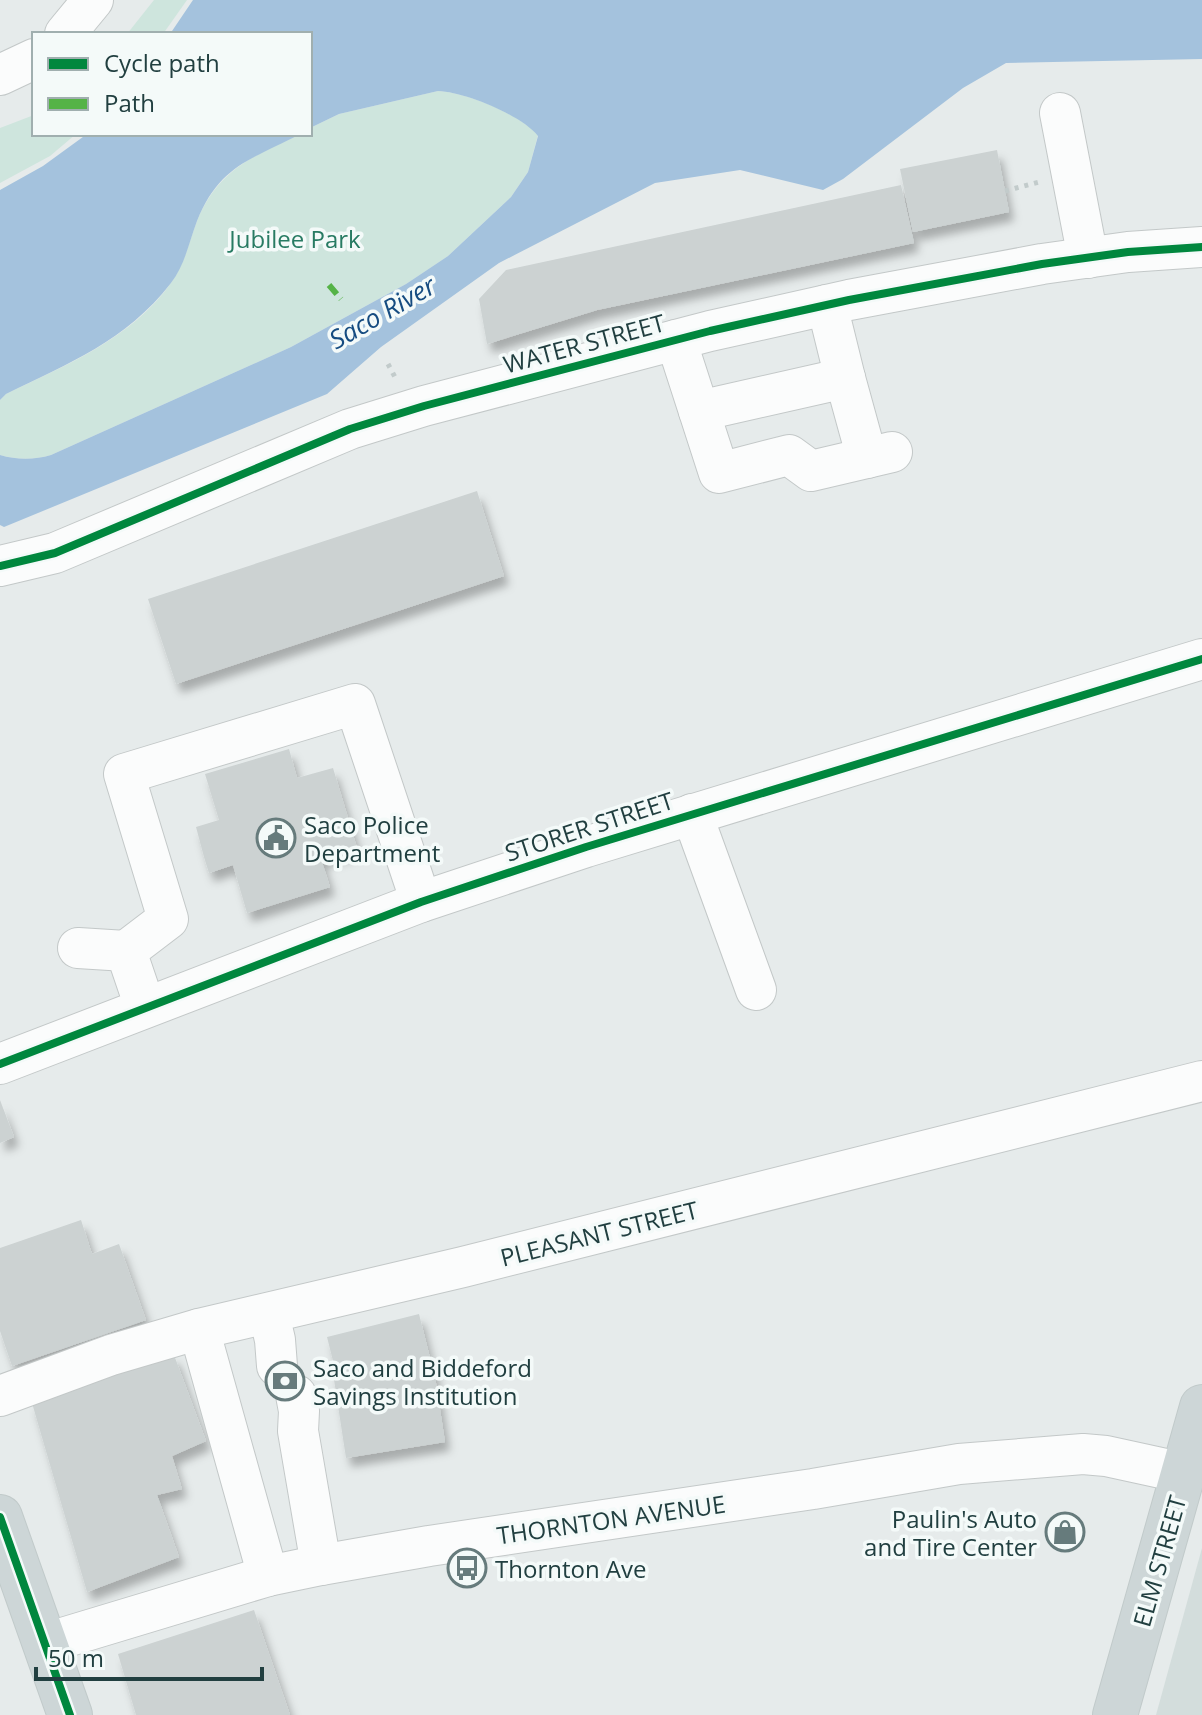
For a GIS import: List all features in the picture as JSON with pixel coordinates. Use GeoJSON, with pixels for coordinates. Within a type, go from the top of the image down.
{"type":"FeatureCollection","features":[{"type":"Feature","properties":{"kind":"main road","name":"ELM STREET"},"geometry":{"type":"LineString","coordinates":[[1115,1715],[1196,1480],[1202,1407]]}},
{"type":"Feature","properties":{"kind":"main road"},"geometry":{"type":"LineString","coordinates":[[0,1517],[70,1715]]}},
{"type":"Feature","properties":{"kind":"street"},"geometry":{"type":"LineString","coordinates":[[67,32],[93,0]]}},
{"type":"Feature","properties":{"kind":"street"},"geometry":{"type":"LineString","coordinates":[[0,75],[32,60]]}},
{"type":"Feature","properties":{"kind":"street"},"geometry":{"type":"LineString","coordinates":[[1060,113],[1088,258]]}},
{"type":"Feature","properties":{"kind":"street","name":"WATER STREET"},"geometry":{"type":"LineString","coordinates":[[0,566],[55,553],[350,429],[424,406],[676,340],[827,305],[1042,264],[1128,252],[1202,247]]}},
{"type":"Feature","properties":{"kind":"street"},"geometry":{"type":"LineString","coordinates":[[676,340],[719,473],[789,455],[811,471],[880,455],[845,378],[827,305]]}},
{"type":"Feature","properties":{"kind":"street"},"geometry":{"type":"LineString","coordinates":[[699,411],[845,378]]}},
{"type":"Feature","properties":{"kind":"street","name":"STORER STREET"},"geometry":{"type":"LineString","coordinates":[[0,1064],[421,902],[692,814],[1202,659]]}},
{"type":"Feature","properties":{"kind":"street"},"geometry":{"type":"LineString","coordinates":[[78,948],[126,951],[168,919],[124,774],[355,704],[421,902]]}},
{"type":"Feature","properties":{"kind":"street"},"geometry":{"type":"LineString","coordinates":[[692,814],[756,990]]}},
{"type":"Feature","properties":{"kind":"street"},"geometry":{"type":"LineString","coordinates":[[126,951],[145,1007]]}},
{"type":"Feature","properties":{"kind":"street","name":"PLEASANT STREET"},"geometry":{"type":"LineString","coordinates":[[0,1396],[111,1355],[199,1329],[284,1372],[1202,1081]]}},
{"type":"Feature","properties":{"kind":"street"},"geometry":{"type":"LineString","coordinates":[[199,1329],[268,1576]]}},
{"type":"Feature","properties":{"kind":"street"},"geometry":{"type":"LineString","coordinates":[[284,1372],[321,1565]]}},
{"type":"Feature","properties":{"kind":"street","name":"THORNTON AVENUE"},"geometry":{"type":"LineString","coordinates":[[46,1643],[268,1576],[321,1565],[959,1464],[1083,1454],[1106,1456],[1196,1480]]}},
{"type":"Feature","properties":{"kind":"shaded area"},"geometry":{"type":"Polygon","coordinates":[[[1202,1548],[1202,1715],[1156,1715],[1202,1548]]]}},
{"type":"Feature","properties":{"kind":"green space"},"geometry":{"type":"Polygon","coordinates":[[[154,0],[187,0],[164,32],[129,32],[154,0]]]}},
{"type":"Feature","properties":{"kind":"green space","name":"Jubilee Park"},"geometry":{"type":"Polygon","coordinates":[[[438,91],[450,92],[492,106],[519,120],[538,135],[528,172],[511,197],[448,256],[406,284],[291,347],[51,455],[26,459],[0,455],[0,400],[6,394],[96,349],[137,320],[171,283],[197,221],[215,189],[226,177],[252,158],[296,136],[312,136],[312,127],[339,114],[438,91]]]}},
{"type":"Feature","properties":{"kind":"green space"},"geometry":{"type":"Polygon","coordinates":[[[32,116],[32,136],[74,136],[50,156],[0,183],[0,128],[32,116]]]}},
{"type":"Feature","properties":{"kind":"water","name":"Saco River"},"geometry":{"type":"Polygon","coordinates":[[[193,0],[1202,0],[1202,59],[1006,63],[963,88],[843,179],[823,190],[740,170],[655,183],[499,263],[381,347],[327,394],[4,527],[0,525],[0,455],[26,459],[51,455],[291,347],[406,284],[448,256],[511,197],[528,172],[538,136],[506,113],[449,92],[438,91],[339,114],[312,127],[312,32],[171,32],[193,0]]]}},
{"type":"Feature","properties":{"kind":"water"},"geometry":{"type":"Polygon","coordinates":[[[84,136],[296,136],[239,166],[216,187],[197,221],[176,276],[135,320],[95,349],[6,394],[0,400],[0,190],[43,166],[84,136]]]}},
{"type":"Feature","properties":{"kind":"building"},"geometry":{"type":"Polygon","coordinates":[[[997,150],[1009,212],[913,232],[900,169],[997,150]]]}},
{"type":"Feature","properties":{"kind":"building"},"geometry":{"type":"Polygon","coordinates":[[[901,185],[914,243],[597,310],[487,344],[479,299],[506,270],[901,185]]]}},
{"type":"Feature","properties":{"kind":"building"},"geometry":{"type":"Polygon","coordinates":[[[477,491],[504,576],[176,684],[148,599],[477,491]]]}},
{"type":"Feature","properties":{"kind":"building","name":"Saco Police Department"},"geometry":{"type":"Polygon","coordinates":[[[289,749],[297,778],[333,768],[357,848],[321,859],[330,887],[247,913],[233,865],[209,873],[204,857],[196,827],[219,820],[205,774],[289,749]]]}},
{"type":"Feature","properties":{"kind":"building"},"geometry":{"type":"Polygon","coordinates":[[[0,1100],[14,1137],[0,1143],[0,1100]]]}},
{"type":"Feature","properties":{"kind":"building"},"geometry":{"type":"Polygon","coordinates":[[[81,1220],[92,1254],[119,1244],[146,1320],[12,1366],[0,1331],[0,1248],[81,1220]]]}},
{"type":"Feature","properties":{"kind":"building"},"geometry":{"type":"Polygon","coordinates":[[[419,1314],[432,1357],[445,1442],[346,1458],[333,1373],[336,1373],[327,1337],[419,1314]]]}},
{"type":"Feature","properties":{"kind":"building"},"geometry":{"type":"Polygon","coordinates":[[[174,1355],[206,1441],[172,1456],[182,1489],[157,1495],[179,1557],[87,1592],[32,1403],[174,1355]]]}},
{"type":"Feature","properties":{"kind":"building"},"geometry":{"type":"Polygon","coordinates":[[[254,1610],[290,1715],[136,1715],[118,1654],[254,1610]]]}},
{"type":"Feature","properties":{"kind":"marked path"},"geometry":{"type":"LineString","coordinates":[[329,285],[341,299]]}},
{"type":"Feature","properties":{"kind":"cycle path"},"geometry":{"type":"LineString","coordinates":[[0,566],[55,553],[350,429],[424,406],[710,331],[849,300],[1042,264],[1128,252],[1202,247]]}},
{"type":"Feature","properties":{"kind":"cycle path"},"geometry":{"type":"LineString","coordinates":[[0,1064],[421,902],[586,847],[1202,659]]}},
{"type":"Feature","properties":{"kind":"cycle path"},"geometry":{"type":"LineString","coordinates":[[0,1517],[70,1715]]}},
{"type":"Feature","properties":{"kind":"place","name":"Saco Police Department"},"geometry":{"type":"Point","coordinates":[276,838]}},
{"type":"Feature","properties":{"kind":"place","name":"Saco and Biddeford Savings Institution"},"geometry":{"type":"Point","coordinates":[285,1381]}},
{"type":"Feature","properties":{"kind":"place","name":"Paulin's Auto and Tire Center"},"geometry":{"type":"Point","coordinates":[1065,1532]}},
{"type":"Feature","properties":{"kind":"place","name":"Thornton Ave"},"geometry":{"type":"Point","coordinates":[467,1568]}}]}
